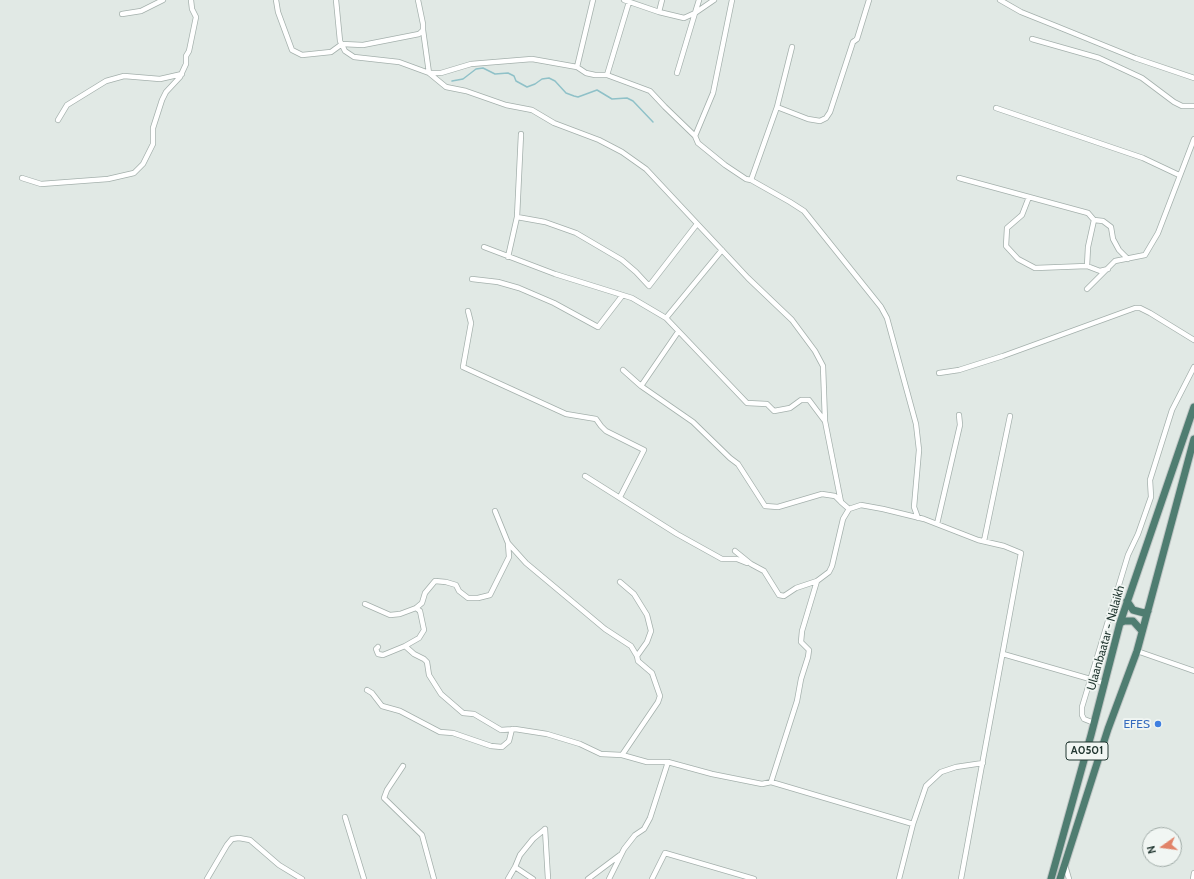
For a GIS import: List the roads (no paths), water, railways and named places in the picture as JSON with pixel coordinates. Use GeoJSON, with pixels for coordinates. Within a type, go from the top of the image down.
{"type":"FeatureCollection","features":[{"type":"Feature","properties":{"kind":"highway","name":"Ulaanbaatar - Nalaikh"},"geometry":{"type":"LineString","coordinates":[[1051,879],[1120,623],[1194,407]]}},
{"type":"Feature","properties":{"kind":"highway","name":"A0501"},"geometry":{"type":"LineString","coordinates":[[1060,879],[1108,730],[1137,652],[1194,439]]}},
{"type":"Feature","properties":{"kind":"highway"},"geometry":{"type":"LineString","coordinates":[[1127,601],[1132,610],[1144,612],[1148,611]]}},
{"type":"Feature","properties":{"kind":"highway"},"geometry":{"type":"LineString","coordinates":[[1120,623],[1129,620],[1133,621],[1142,631]]}},
{"type":"Feature","properties":{"kind":"street"},"geometry":{"type":"LineString","coordinates":[[122,14],[141,11],[163,0]]}},
{"type":"Feature","properties":{"kind":"street"},"geometry":{"type":"LineString","coordinates":[[22,178],[41,184],[108,179],[134,172],[143,164],[148,157],[153,144],[154,122],[162,100],[166,92],[182,74],[186,64],[186,56],[190,51],[196,17],[192,8],[191,0]]}},
{"type":"Feature","properties":{"kind":"street"},"geometry":{"type":"LineString","coordinates":[[276,0],[278,12],[292,50],[297,54],[331,52],[342,44],[363,45],[412,36],[423,30]]}},
{"type":"Feature","properties":{"kind":"street"},"geometry":{"type":"LineString","coordinates":[[336,0],[342,44],[345,51],[354,56],[399,62],[429,73],[446,87],[466,91],[506,105],[532,110],[554,123],[599,140],[622,152],[646,170],[722,250],[792,320],[815,351],[823,366],[825,421],[841,502]]}},
{"type":"Feature","properties":{"kind":"street"},"geometry":{"type":"LineString","coordinates":[[418,0],[429,73]]}},
{"type":"Feature","properties":{"kind":"street"},"geometry":{"type":"LineString","coordinates":[[576,67],[593,0]]}},
{"type":"Feature","properties":{"kind":"street"},"geometry":{"type":"LineString","coordinates":[[659,12],[662,0]]}},
{"type":"Feature","properties":{"kind":"street"},"geometry":{"type":"LineString","coordinates":[[677,73],[699,0]]}},
{"type":"Feature","properties":{"kind":"street"},"geometry":{"type":"LineString","coordinates":[[606,75],[627,1],[659,12],[684,18],[695,13],[714,0]]}},
{"type":"Feature","properties":{"kind":"street"},"geometry":{"type":"LineString","coordinates":[[695,136],[713,93],[732,0]]}},
{"type":"Feature","properties":{"kind":"street"},"geometry":{"type":"LineString","coordinates":[[777,107],[808,119],[820,121],[826,118],[833,106],[853,42],[857,39],[869,0]]}},
{"type":"Feature","properties":{"kind":"street"},"geometry":{"type":"LineString","coordinates":[[1000,0],[1021,12],[1049,24],[1135,58],[1194,78]]}},
{"type":"Feature","properties":{"kind":"street"},"geometry":{"type":"LineString","coordinates":[[1032,39],[1099,58],[1142,78],[1161,93],[1182,106],[1194,106]]}},
{"type":"Feature","properties":{"kind":"street"},"geometry":{"type":"LineString","coordinates":[[751,180],[777,107],[792,47]]}},
{"type":"Feature","properties":{"kind":"street"},"geometry":{"type":"LineString","coordinates":[[429,73],[442,73],[471,64],[532,59],[576,67],[586,73],[606,75],[650,91],[695,136],[698,143],[725,165],[746,179],[751,180],[804,211],[881,307],[887,318],[916,424],[919,450],[914,507],[918,518]]}},
{"type":"Feature","properties":{"kind":"street"},"geometry":{"type":"LineString","coordinates":[[58,120],[67,105],[106,81],[124,76],[160,79],[182,74]]}},
{"type":"Feature","properties":{"kind":"street"},"geometry":{"type":"LineString","coordinates":[[996,108],[1143,158],[1179,175]]}},
{"type":"Feature","properties":{"kind":"street"},"geometry":{"type":"LineString","coordinates":[[508,257],[517,217],[521,134]]}},
{"type":"Feature","properties":{"kind":"street"},"geometry":{"type":"LineString","coordinates":[[1087,289],[1115,261],[1145,255],[1155,238],[1194,139]]}},
{"type":"Feature","properties":{"kind":"street"},"geometry":{"type":"LineString","coordinates":[[959,178],[1088,213],[1094,220],[1103,221],[1111,226],[1114,239],[1119,250],[1128,259]]}},
{"type":"Feature","properties":{"kind":"street"},"geometry":{"type":"LineString","coordinates":[[1029,197],[1022,215],[1006,228],[1006,246],[1018,259],[1035,268],[1087,266],[1100,271],[1108,269]]}},
{"type":"Feature","properties":{"kind":"street"},"geometry":{"type":"LineString","coordinates":[[517,217],[545,222],[576,233],[622,260],[649,286],[697,224]]}},
{"type":"Feature","properties":{"kind":"street"},"geometry":{"type":"LineString","coordinates":[[1087,266],[1088,247],[1094,220]]}},
{"type":"Feature","properties":{"kind":"street"},"geometry":{"type":"LineString","coordinates":[[484,247],[508,257],[622,296],[632,298],[666,318],[747,403],[767,404],[774,411],[790,408],[801,400],[809,400],[825,421]]}},
{"type":"Feature","properties":{"kind":"street"},"geometry":{"type":"LineString","coordinates":[[666,318],[722,250]]}},
{"type":"Feature","properties":{"kind":"street"},"geometry":{"type":"LineString","coordinates":[[472,279],[498,282],[519,288],[554,303],[598,327],[622,296]]}},
{"type":"Feature","properties":{"kind":"street"},"geometry":{"type":"LineString","coordinates":[[939,373],[959,370],[989,361],[1135,308],[1140,308],[1150,313],[1194,340]]}},
{"type":"Feature","properties":{"kind":"street"},"geometry":{"type":"LineString","coordinates":[[468,311],[471,322],[463,367],[566,414],[596,419],[600,426],[606,431],[644,450],[642,457],[624,486],[620,497]]}},
{"type":"Feature","properties":{"kind":"street"},"geometry":{"type":"LineString","coordinates":[[641,386],[678,332]]}},
{"type":"Feature","properties":{"kind":"street"},"geometry":{"type":"LineString","coordinates":[[1094,723],[1084,719],[1081,711],[1090,678],[1128,555],[1138,534],[1149,504],[1151,497],[1150,480],[1172,410],[1194,367]]}},
{"type":"Feature","properties":{"kind":"street"},"geometry":{"type":"LineString","coordinates":[[622,370],[641,386],[693,422],[738,464],[765,506],[778,507],[822,494],[836,496],[849,509]]}},
{"type":"Feature","properties":{"kind":"street"},"geometry":{"type":"LineString","coordinates":[[937,524],[960,425],[959,415]]}},
{"type":"Feature","properties":{"kind":"street"},"geometry":{"type":"LineString","coordinates":[[984,541],[1010,416]]}},
{"type":"Feature","properties":{"kind":"street"},"geometry":{"type":"LineString","coordinates":[[585,476],[677,534],[722,559],[737,559],[764,571],[779,595],[784,596],[796,588],[817,581],[829,572],[832,566],[843,519],[849,509],[861,505],[918,518],[1021,553],[1014,583],[1003,654],[961,879]]}},
{"type":"Feature","properties":{"kind":"street"},"geometry":{"type":"LineString","coordinates":[[365,604],[390,615],[400,614],[416,608],[422,603],[428,588],[435,582],[446,582],[456,585],[459,591],[468,598],[478,598],[490,595],[509,557],[508,542],[495,511]]}},
{"type":"Feature","properties":{"kind":"street"},"geometry":{"type":"LineString","coordinates":[[508,542],[542,577],[605,629],[631,646],[637,656],[638,661],[652,673],[660,696],[658,702],[622,755]]}},
{"type":"Feature","properties":{"kind":"street"},"geometry":{"type":"LineString","coordinates":[[735,551],[751,564]]}},
{"type":"Feature","properties":{"kind":"street"},"geometry":{"type":"LineString","coordinates":[[771,782],[797,701],[801,679],[810,650],[801,642],[802,631],[817,581]]}},
{"type":"Feature","properties":{"kind":"street"},"geometry":{"type":"LineString","coordinates":[[620,582],[634,594],[647,615],[651,631],[647,642],[637,656]]}},
{"type":"Feature","properties":{"kind":"street"},"geometry":{"type":"LineString","coordinates":[[378,647],[376,649],[378,654],[383,655],[405,646],[419,638],[424,630],[420,611],[416,608]]}},
{"type":"Feature","properties":{"kind":"street"},"geometry":{"type":"LineString","coordinates":[[405,646],[427,662],[429,675],[433,683],[441,694],[463,714],[474,714],[501,730],[512,729],[547,734],[580,744],[601,754],[622,755],[647,762],[668,762],[712,774],[762,784],[771,782],[913,824]]}},
{"type":"Feature","properties":{"kind":"street"},"geometry":{"type":"LineString","coordinates":[[1137,652],[1194,671]]}},
{"type":"Feature","properties":{"kind":"street"},"geometry":{"type":"LineString","coordinates":[[1003,654],[1104,683]]}},
{"type":"Feature","properties":{"kind":"street"},"geometry":{"type":"LineString","coordinates":[[367,690],[372,693],[382,706],[400,711],[440,732],[453,733],[491,746],[502,746],[509,742],[512,729]]}},
{"type":"Feature","properties":{"kind":"street"},"geometry":{"type":"LineString","coordinates":[[609,879],[621,854],[635,835],[644,829],[650,818],[668,762]]}},
{"type":"Feature","properties":{"kind":"street"},"geometry":{"type":"LineString","coordinates":[[898,879],[913,824],[926,786],[941,772],[956,767],[983,763]]}},
{"type":"Feature","properties":{"kind":"street"},"geometry":{"type":"LineString","coordinates":[[403,766],[387,790],[384,798],[422,835],[434,879]]}},
{"type":"Feature","properties":{"kind":"street"},"geometry":{"type":"LineString","coordinates":[[345,817],[364,879]]}},
{"type":"Feature","properties":{"kind":"street"},"geometry":{"type":"LineString","coordinates":[[508,879],[520,855],[545,829],[548,879]]}},
{"type":"Feature","properties":{"kind":"street"},"geometry":{"type":"LineString","coordinates":[[207,879],[227,845],[232,839],[239,838],[250,840],[279,865],[302,879]]}},
{"type":"Feature","properties":{"kind":"street"},"geometry":{"type":"LineString","coordinates":[[652,879],[665,853],[754,879]]}},
{"type":"Feature","properties":{"kind":"street"},"geometry":{"type":"LineString","coordinates":[[588,879],[621,854]]}},
{"type":"Feature","properties":{"kind":"street"},"geometry":{"type":"LineString","coordinates":[[1064,864],[1069,879]]}},
{"type":"Feature","properties":{"kind":"street"},"geometry":{"type":"LineString","coordinates":[[515,867],[533,879]]}},
{"type":"Feature","properties":{"kind":"street"},"geometry":{"type":"LineString","coordinates":[[1193,879],[1194,873]]}},
{"type":"Feature","properties":{"kind":"waterway"},"geometry":{"type":"LineString","coordinates":[[452,81],[463,79],[476,69],[483,68],[495,74],[508,73],[514,76],[516,81],[527,87],[542,79],[549,78],[555,81],[566,93],[574,96],[578,97],[597,90],[612,99],[627,98],[633,101],[653,122]]}},
{"type":"Feature","properties":{"kind":"place","name":"EFES"},"geometry":{"type":"Point","coordinates":[1158,724]}}]}
